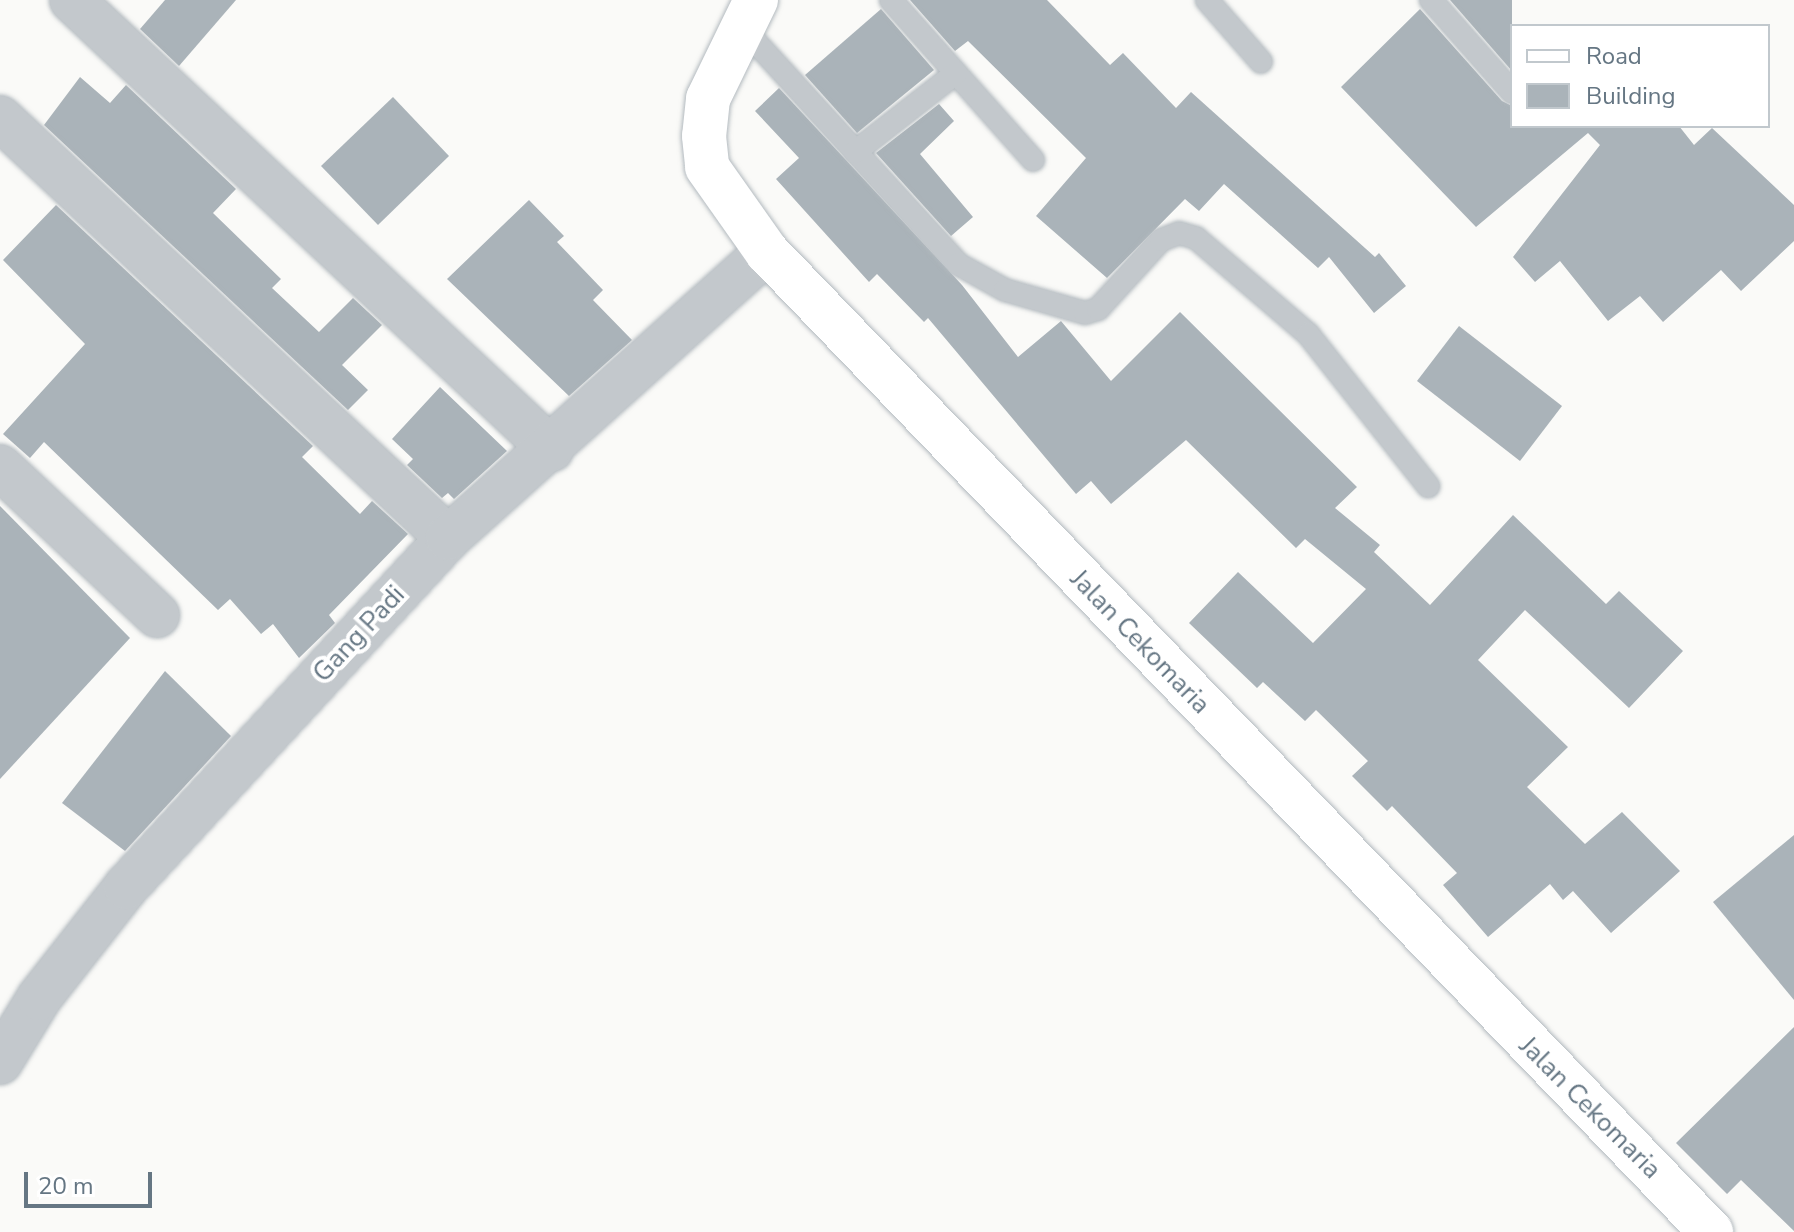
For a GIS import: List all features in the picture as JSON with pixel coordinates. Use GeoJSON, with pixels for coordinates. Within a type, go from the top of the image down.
{"type":"FeatureCollection","features":[{"type":"Feature","properties":{"kind":"street"},"geometry":{"type":"LineString","coordinates":[[72,0],[551,449]]}},
{"type":"Feature","properties":{"kind":"street","name":"Jalan Cekomaria"},"geometry":{"type":"LineString","coordinates":[[748,13],[708,99],[707,167],[767,252],[1711,1232]]}},
{"type":"Feature","properties":{"kind":"street"},"geometry":{"type":"LineString","coordinates":[[0,118],[448,538]]}},
{"type":"Feature","properties":{"kind":"street","name":"Gang Padi"},"geometry":{"type":"LineString","coordinates":[[0,1062],[39,998],[126,887],[448,538],[551,449],[767,252]]}},
{"type":"Feature","properties":{"kind":"street"},"geometry":{"type":"LineString","coordinates":[[0,467],[157,615]]}},
{"type":"Feature","properties":{"kind":"lane"},"geometry":{"type":"LineString","coordinates":[[891,0],[1033,160]]}},
{"type":"Feature","properties":{"kind":"lane"},"geometry":{"type":"LineString","coordinates":[[1207,0],[1261,62]]}},
{"type":"Feature","properties":{"kind":"lane"},"geometry":{"type":"LineString","coordinates":[[1431,0],[1510,90]]}},
{"type":"Feature","properties":{"kind":"lane"},"geometry":{"type":"LineString","coordinates":[[748,13],[855,152],[958,264],[1005,290],[1085,313],[1098,309],[1161,240],[1179,233],[1196,238],[1308,334],[1428,486]]}},
{"type":"Feature","properties":{"kind":"lane"},"geometry":{"type":"LineString","coordinates":[[855,152],[956,73]]}},
{"type":"Feature","properties":{"kind":"building"},"geometry":{"type":"Polygon","coordinates":[[[165,0],[236,0],[179,66],[140,29],[165,0]]]}},
{"type":"Feature","properties":{"kind":"building"},"geometry":{"type":"Polygon","coordinates":[[[910,0],[1047,0],[1110,65],[1123,53],[1176,108],[1191,92],[1375,257],[1379,253],[1406,286],[1374,313],[1329,257],[1318,268],[1224,184],[1199,211],[1185,199],[1107,278],[1036,216],[1086,158],[968,41],[955,51],[910,0]]]}},
{"type":"Feature","properties":{"kind":"building"},"geometry":{"type":"Polygon","coordinates":[[[1450,0],[1512,0],[1510,69],[1450,0]]]}},
{"type":"Feature","properties":{"kind":"building"},"geometry":{"type":"Polygon","coordinates":[[[881,9],[934,70],[857,133],[805,75],[881,9]]]}},
{"type":"Feature","properties":{"kind":"building"},"geometry":{"type":"Polygon","coordinates":[[[1420,9],[1502,101],[1510,105],[1510,128],[1681,128],[1694,145],[1712,128],[1794,205],[1794,241],[1741,291],[1721,270],[1663,322],[1640,296],[1608,321],[1560,261],[1535,282],[1513,257],[1600,145],[1588,133],[1476,227],[1341,87],[1420,9]]]}},
{"type":"Feature","properties":{"kind":"building"},"geometry":{"type":"Polygon","coordinates":[[[80,77],[110,103],[126,85],[236,189],[213,213],[281,279],[272,288],[319,332],[353,298],[382,325],[342,365],[368,390],[348,410],[44,125],[80,77]]]}},
{"type":"Feature","properties":{"kind":"building"},"geometry":{"type":"Polygon","coordinates":[[[779,88],[962,285],[1018,357],[1061,321],[1111,381],[1180,312],[1357,487],[1335,508],[1380,545],[1374,552],[1430,605],[1513,515],[1606,604],[1619,591],[1683,651],[1629,708],[1525,610],[1478,660],[1568,747],[1527,787],[1585,844],[1622,812],[1680,871],[1611,933],[1573,891],[1563,900],[1550,884],[1488,937],[1443,885],[1457,873],[1392,806],[1387,811],[1352,776],[1368,761],[1316,710],[1305,721],[1263,682],[1257,688],[1189,623],[1238,572],[1313,643],[1366,589],[1305,539],[1296,548],[1186,440],[1111,504],[1091,481],[1076,494],[928,318],[924,322],[877,274],[869,282],[776,179],[799,158],[755,111],[779,88]]]}},
{"type":"Feature","properties":{"kind":"building"},"geometry":{"type":"Polygon","coordinates":[[[393,97],[449,156],[378,225],[321,166],[393,97]]]}},
{"type":"Feature","properties":{"kind":"building"},"geometry":{"type":"Polygon","coordinates":[[[939,104],[954,121],[920,154],[973,217],[951,236],[876,153],[939,104]]]}},
{"type":"Feature","properties":{"kind":"building"},"geometry":{"type":"Polygon","coordinates":[[[529,200],[564,236],[557,242],[603,290],[593,300],[632,340],[569,396],[447,279],[529,200]]]}},
{"type":"Feature","properties":{"kind":"building"},"geometry":{"type":"Polygon","coordinates":[[[56,205],[313,446],[302,457],[360,514],[372,501],[408,534],[329,615],[335,623],[299,658],[273,624],[261,634],[230,599],[218,610],[44,442],[30,458],[3,434],[85,344],[3,260],[56,205]]]}},
{"type":"Feature","properties":{"kind":"building"},"geometry":{"type":"Polygon","coordinates":[[[1459,326],[1562,406],[1520,461],[1417,381],[1459,326]]]}},
{"type":"Feature","properties":{"kind":"building"},"geometry":{"type":"Polygon","coordinates":[[[440,387],[507,451],[454,499],[448,493],[442,498],[407,465],[413,459],[392,439],[440,387]]]}},
{"type":"Feature","properties":{"kind":"building"},"geometry":{"type":"Polygon","coordinates":[[[0,506],[130,638],[0,779],[0,506]]]}},
{"type":"Feature","properties":{"kind":"building"},"geometry":{"type":"Polygon","coordinates":[[[165,671],[231,736],[125,851],[62,803],[165,671]]]}},
{"type":"Feature","properties":{"kind":"building"},"geometry":{"type":"Polygon","coordinates":[[[1794,835],[1794,1000],[1713,902],[1794,835]]]}},
{"type":"Feature","properties":{"kind":"building"},"geometry":{"type":"Polygon","coordinates":[[[1794,1027],[1794,1231],[1741,1180],[1727,1194],[1676,1143],[1794,1027]]]}}]}
